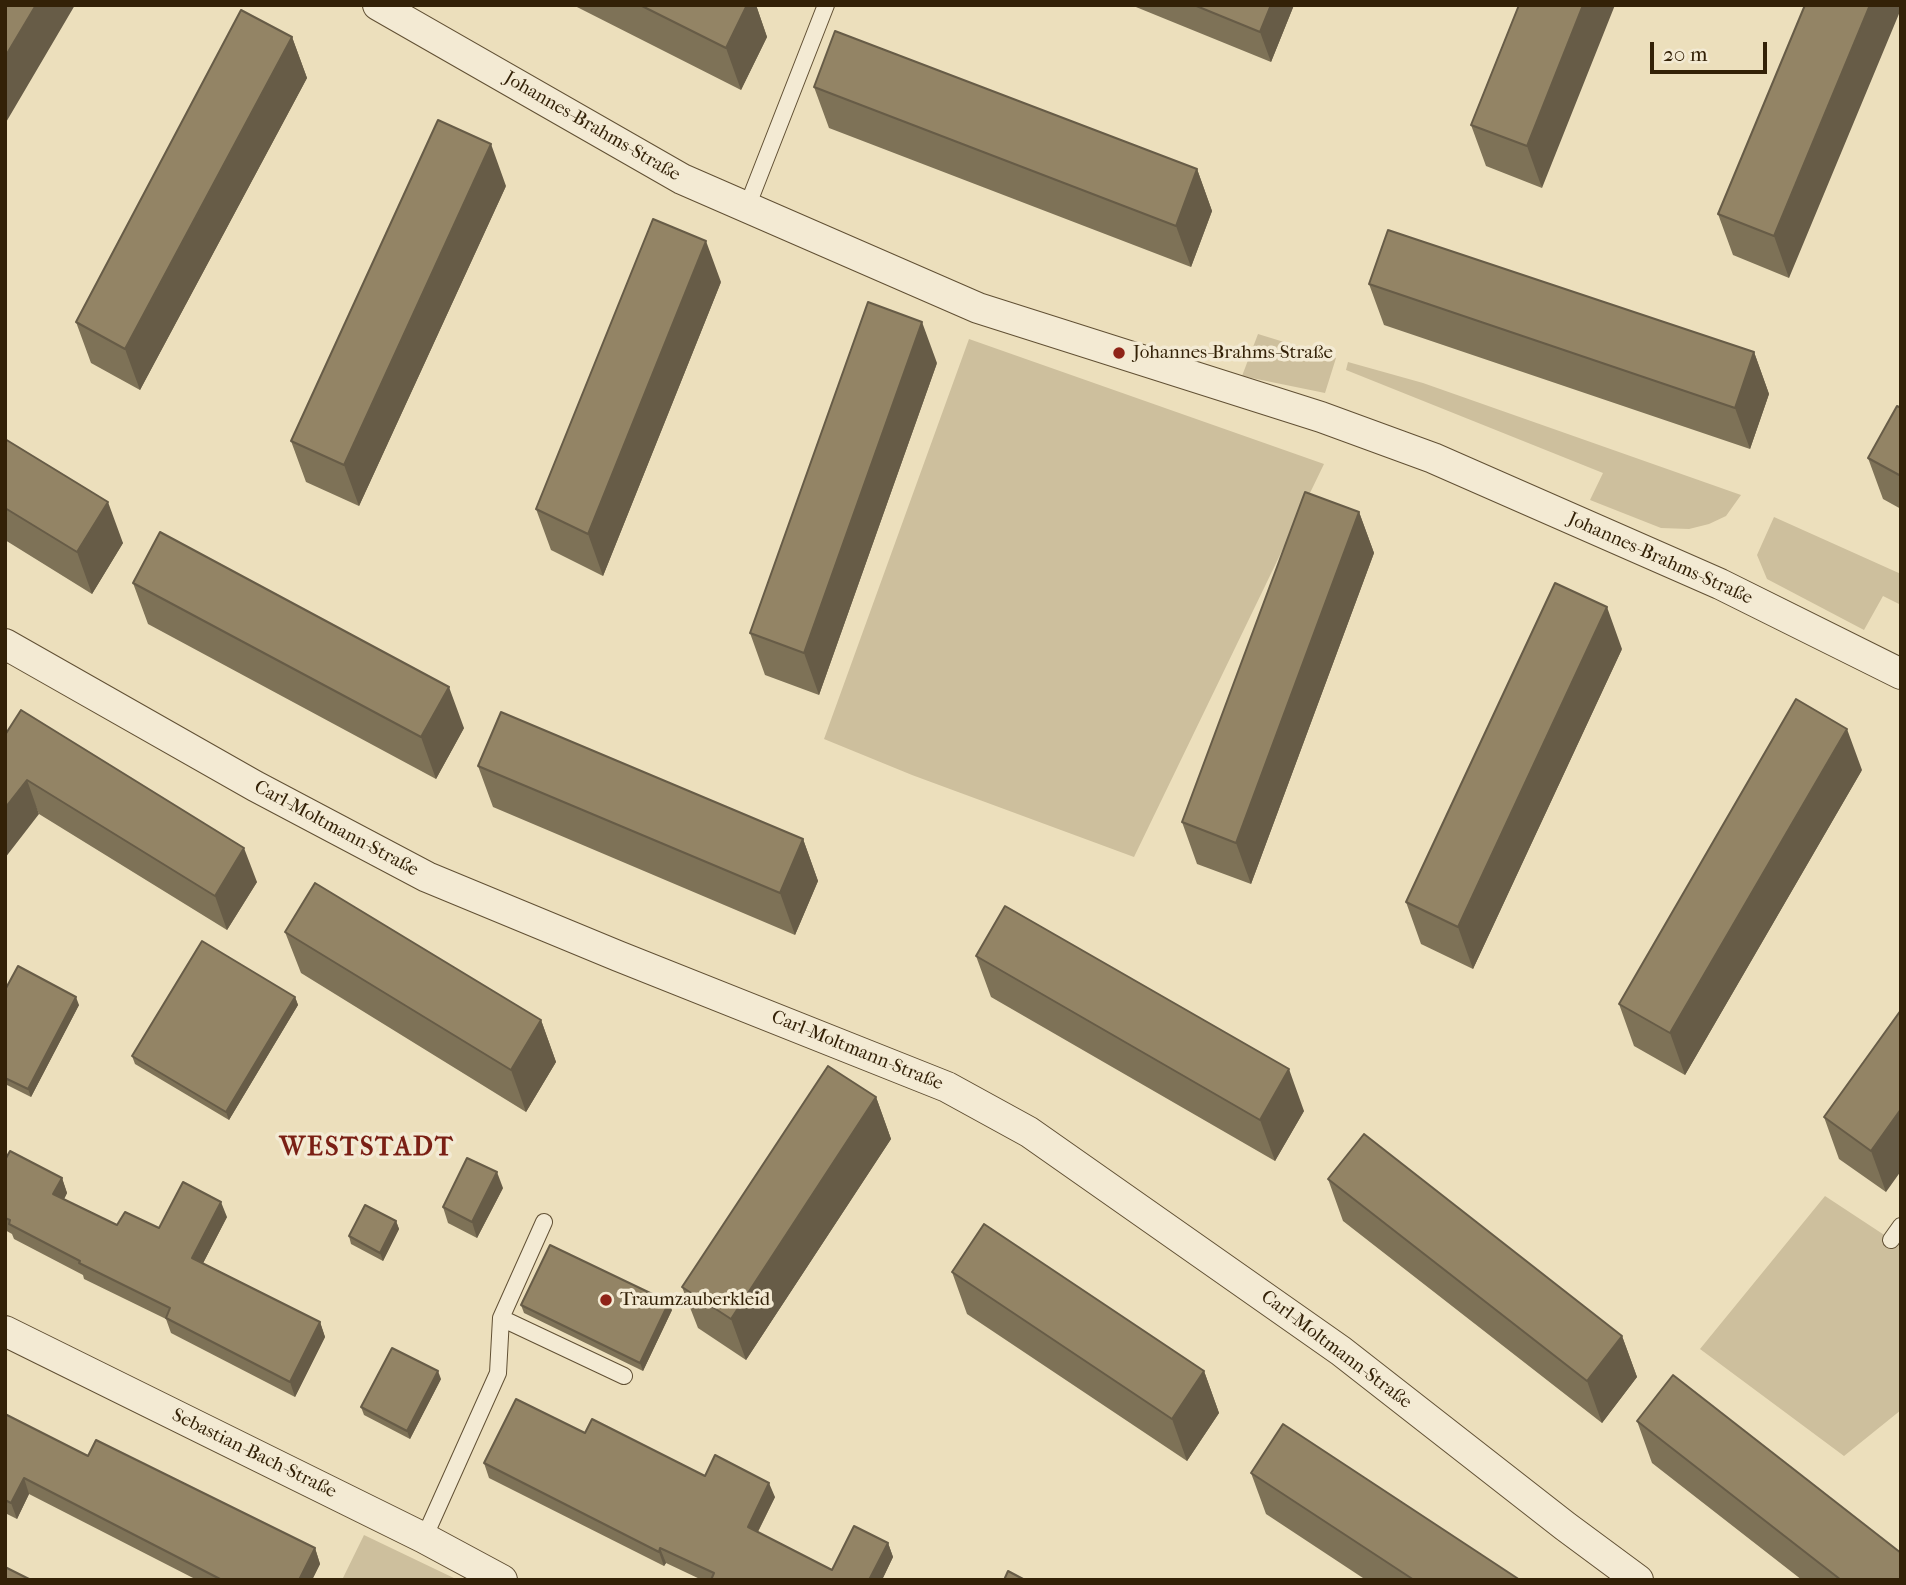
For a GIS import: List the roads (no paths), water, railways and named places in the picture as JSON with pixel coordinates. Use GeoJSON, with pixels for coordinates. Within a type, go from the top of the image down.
{"type":"FeatureCollection","features":[{"type":"Feature","properties":{"kind":"street","name":"Johannes-Brahms-Straße"},"geometry":{"type":"LineString","coordinates":[[378,5],[682,179],[978,308],[1321,417],[1433,458],[1720,584],[1901,674]]}},
{"type":"Feature","properties":{"kind":"street","name":"Carl-Moltmann-Straße"},"geometry":{"type":"LineString","coordinates":[[5,644],[267,793],[427,877],[947,1087],[1030,1132],[1341,1350],[1638,1580]]}},
{"type":"Feature","properties":{"kind":"street","name":"Sebastian-Bach-Straße"},"geometry":{"type":"LineString","coordinates":[[5,1331],[424,1538],[502,1580]]}},
{"type":"Feature","properties":{"kind":"lane"},"geometry":{"type":"LineString","coordinates":[[747,207],[826,5]]}},
{"type":"Feature","properties":{"kind":"lane"},"geometry":{"type":"LineString","coordinates":[[424,1538],[498,1374],[501,1318],[544,1222]]}},
{"type":"Feature","properties":{"kind":"lane"},"geometry":{"type":"LineString","coordinates":[[501,1318],[624,1376]]}},
{"type":"Feature","properties":{"kind":"place","name":"Johannes-Brahms-Straße"},"geometry":{"type":"Point","coordinates":[1119,353]}},
{"type":"Feature","properties":{"kind":"place","name":"Traumzauberkleid"},"geometry":{"type":"Point","coordinates":[606,1300]}},
{"type":"Feature","properties":{"kind":"district","name":"WESTSTADT"},"geometry":{"type":"Point","coordinates":[367,1149]}}]}
